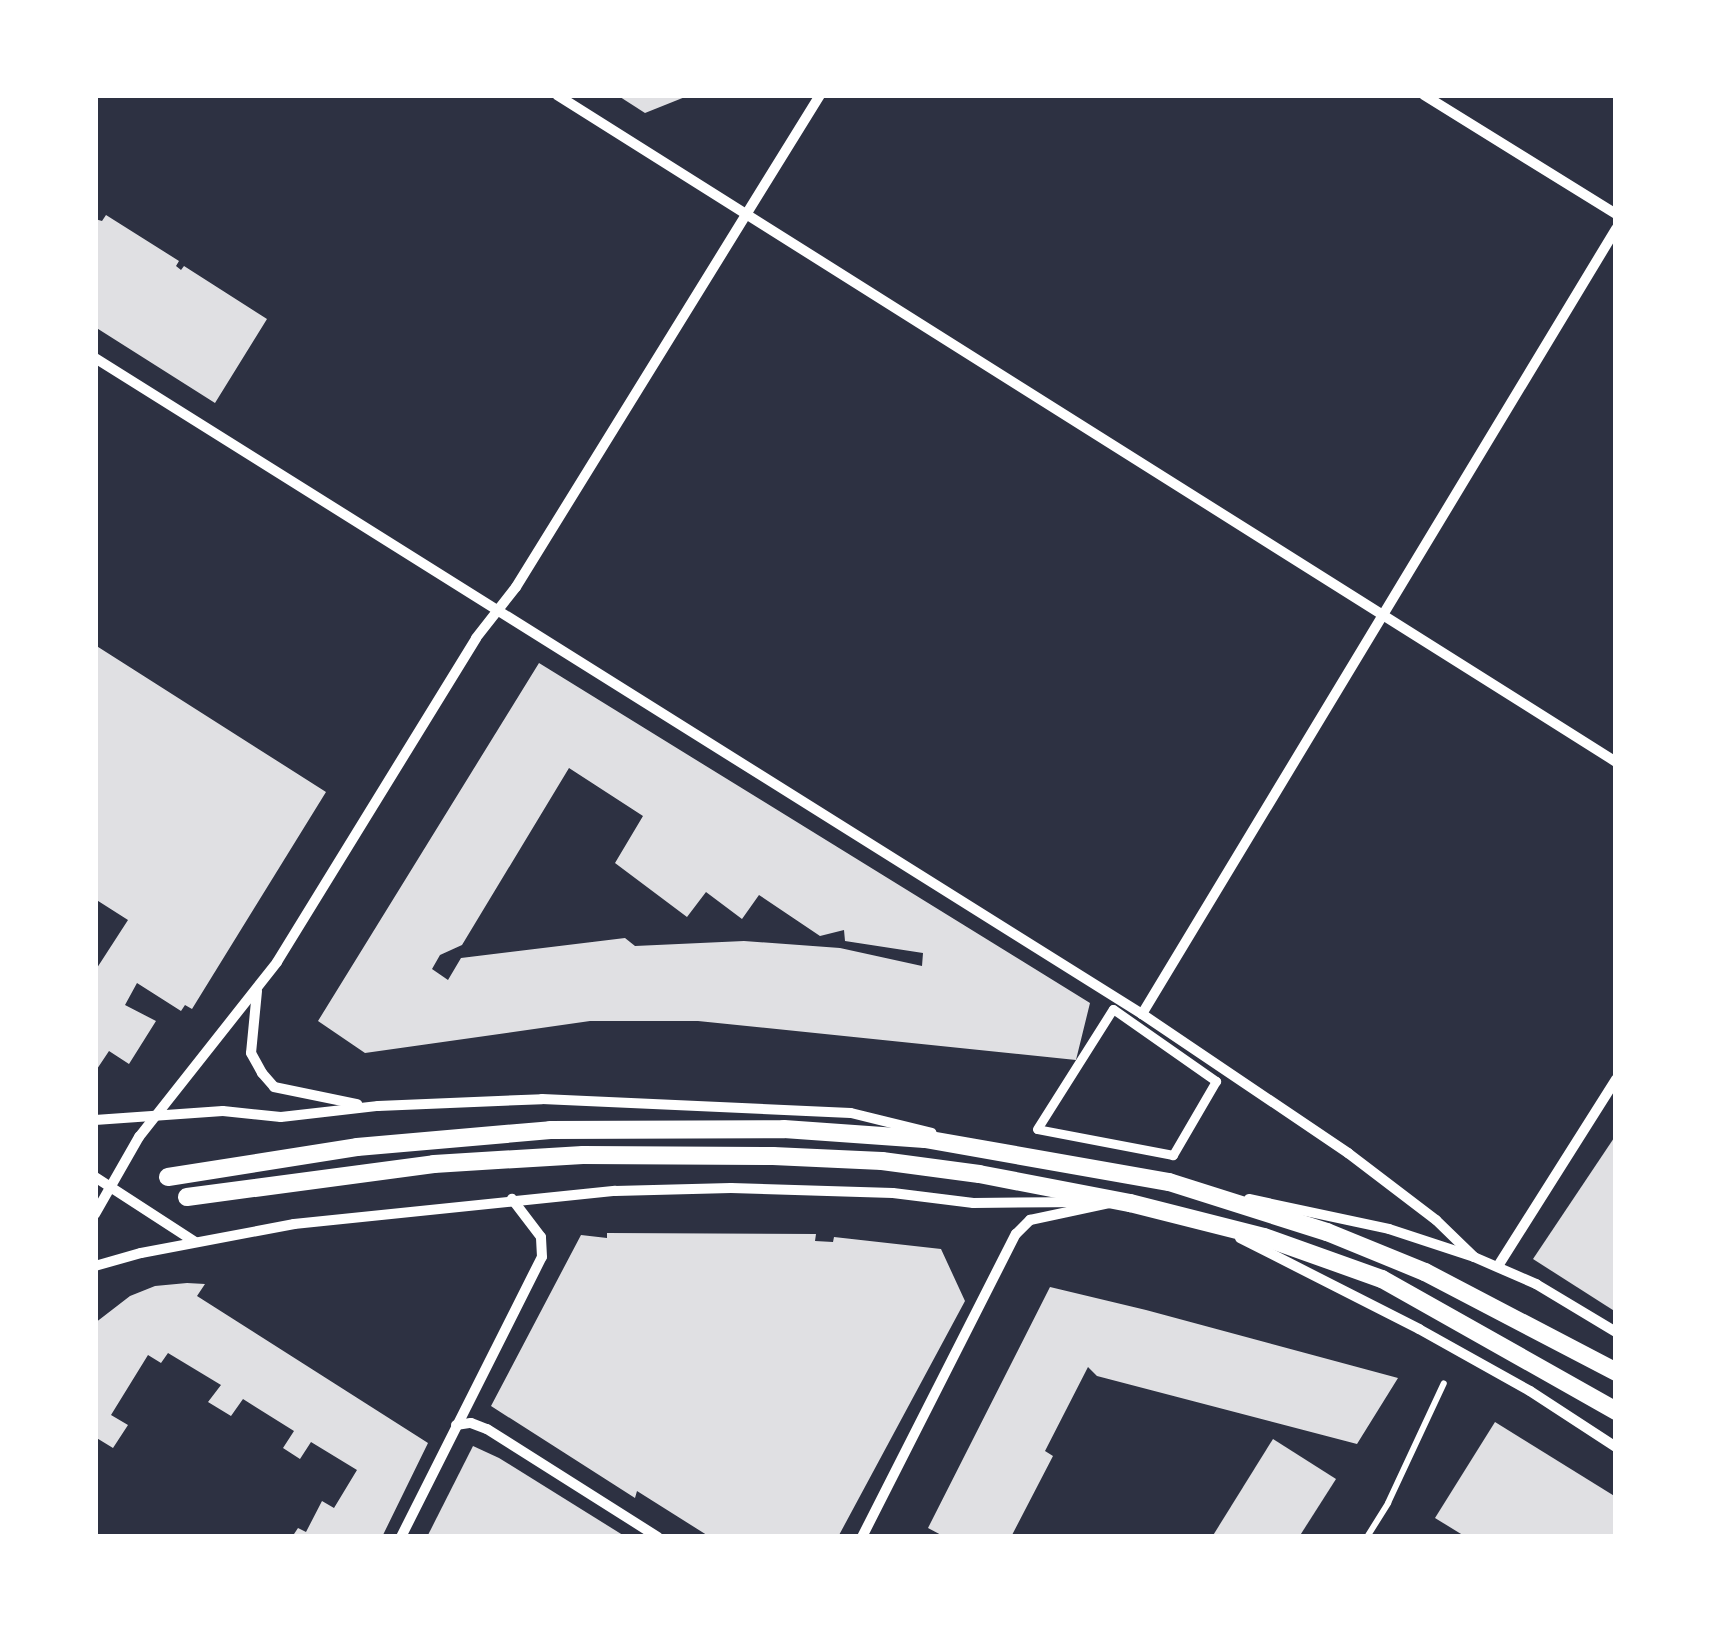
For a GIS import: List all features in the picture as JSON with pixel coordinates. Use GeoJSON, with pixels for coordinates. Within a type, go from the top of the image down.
{"type":"FeatureCollection","features":[{"type":"Feature","properties":{"kind":"street"},"geometry":{"type":"LineString","coordinates":[[557,95],[1616,762]]}},
{"type":"Feature","properties":{"kind":"street"},"geometry":{"type":"LineString","coordinates":[[95,1214],[157,1113],[257,991],[496,610],[516,587],[820,95]]}},
{"type":"Feature","properties":{"kind":"street"},"geometry":{"type":"LineString","coordinates":[[1424,95],[1616,214]]}},
{"type":"Feature","properties":{"kind":"street"},"geometry":{"type":"LineString","coordinates":[[1142,1014],[1616,229]]}},
{"type":"Feature","properties":{"kind":"street"},"geometry":{"type":"LineString","coordinates":[[95,358],[1142,1014],[1348,1152],[1436,1220],[1474,1257]]}},
{"type":"Feature","properties":{"kind":"street"},"geometry":{"type":"LineString","coordinates":[[257,991],[251,1053],[274,1086],[378,1106]]}},
{"type":"Feature","properties":{"kind":"street"},"geometry":{"type":"LineString","coordinates":[[1113,1009],[1216,1081],[1173,1155],[1037,1129],[1113,1009]]}},
{"type":"Feature","properties":{"kind":"street"},"geometry":{"type":"LineString","coordinates":[[1498,1266],[1616,1079]]}},
{"type":"Feature","properties":{"kind":"street"},"geometry":{"type":"LineString","coordinates":[[95,1120],[223,1111],[281,1117],[378,1106],[542,1099],[850,1112],[1015,1153]]}},
{"type":"Feature","properties":{"kind":"street"},"geometry":{"type":"LineString","coordinates":[[168,1177],[356,1148],[550,1130],[784,1129],[924,1139],[1169,1182],[1389,1229],[1498,1266],[1616,1332]]}},
{"type":"Feature","properties":{"kind":"street"},"geometry":{"type":"LineString","coordinates":[[187,1197],[434,1164],[689,1152],[882,1162],[979,1174],[1212,1224],[1382,1279],[1616,1411]]}},
{"type":"Feature","properties":{"kind":"street"},"geometry":{"type":"LineString","coordinates":[[95,1176],[194,1242]]}},
{"type":"Feature","properties":{"kind":"street"},"geometry":{"type":"LineString","coordinates":[[1169,1182],[1327,1232],[1425,1272],[1616,1372]]}},
{"type":"Feature","properties":{"kind":"street"},"geometry":{"type":"LineString","coordinates":[[95,1266],[194,1242],[325,1220],[512,1198],[731,1188],[893,1194],[973,1203],[1115,1202]]}},
{"type":"Feature","properties":{"kind":"street"},"geometry":{"type":"LineString","coordinates":[[401,1537],[542,1257],[541,1237],[512,1198]]}},
{"type":"Feature","properties":{"kind":"street"},"geometry":{"type":"LineString","coordinates":[[862,1537],[1016,1234],[1030,1220],[1115,1202]]}},
{"type":"Feature","properties":{"kind":"street"},"geometry":{"type":"LineString","coordinates":[[1212,1224],[1419,1329],[1616,1447]]}},
{"type":"Feature","properties":{"kind":"street"},"geometry":{"type":"LineString","coordinates":[[456,1425],[471,1423],[487,1429],[658,1537]]}},
{"type":"Feature","properties":{"kind":"path"},"geometry":{"type":"LineString","coordinates":[[1368,1537],[1444,1383]]}},
{"type":"Feature","properties":{"kind":"building"},"geometry":{"type":"Polygon","coordinates":[[[617,95],[690,95],[645,113],[617,95]]]}},
{"type":"Feature","properties":{"kind":"building"},"geometry":{"type":"Polygon","coordinates":[[[106,215],[179,261],[176,266],[181,270],[184,266],[267,319],[215,403],[95,327],[95,219],[102,221],[106,215]]]}},
{"type":"Feature","properties":{"kind":"building"},"geometry":{"type":"Polygon","coordinates":[[[95,645],[326,792],[192,1009],[185,1005],[181,1011],[137,983],[125,1005],[156,1021],[129,1064],[109,1051],[97,1069],[95,971],[128,920],[95,899],[95,645]]]}},
{"type":"Feature","properties":{"kind":"building"},"geometry":{"type":"Polygon","coordinates":[[[539,663],[1090,1003],[1076,1060],[698,1021],[590,1021],[365,1053],[318,1021],[539,663]],[[569,768],[462,945],[440,955],[432,969],[448,980],[461,958],[625,938],[635,946],[744,941],[840,948],[922,966],[923,953],[845,941],[844,930],[820,936],[759,895],[742,919],[706,892],[687,917],[615,863],[643,816],[569,768]]]}},
{"type":"Feature","properties":{"kind":"building"},"geometry":{"type":"Polygon","coordinates":[[[1616,1135],[1616,1312],[1533,1259],[1616,1135]]]}},
{"type":"Feature","properties":{"kind":"building"},"geometry":{"type":"Polygon","coordinates":[[[607,1233],[816,1234],[815,1241],[833,1242],[834,1237],[941,1249],[965,1301],[838,1537],[710,1537],[637,1491],[635,1498],[491,1406],[581,1235],[607,1238],[607,1233]]]}},
{"type":"Feature","properties":{"kind":"building"},"geometry":{"type":"Polygon","coordinates":[[[205,1284],[197,1296],[428,1443],[382,1537],[292,1537],[298,1528],[306,1532],[322,1501],[334,1508],[357,1470],[311,1442],[300,1459],[283,1448],[294,1431],[243,1399],[231,1416],[208,1402],[221,1385],[168,1353],[161,1363],[148,1355],[111,1415],[128,1425],[113,1448],[95,1437],[95,1323],[130,1296],[155,1286],[205,1284]]]}},
{"type":"Feature","properties":{"kind":"building"},"geometry":{"type":"Polygon","coordinates":[[[1050,1287],[1398,1378],[1357,1444],[1097,1376],[1088,1367],[1045,1451],[1053,1456],[1011,1537],[945,1537],[928,1528],[1050,1287]]]}},
{"type":"Feature","properties":{"kind":"building"},"geometry":{"type":"Polygon","coordinates":[[[1495,1422],[1616,1497],[1616,1537],[1466,1537],[1435,1518],[1495,1422]]]}},
{"type":"Feature","properties":{"kind":"building"},"geometry":{"type":"Polygon","coordinates":[[[1273,1439],[1336,1479],[1299,1537],[1212,1537],[1273,1439]]]}},
{"type":"Feature","properties":{"kind":"building"},"geometry":{"type":"Polygon","coordinates":[[[473,1446],[499,1458],[626,1537],[427,1537],[473,1446]]]}}]}
